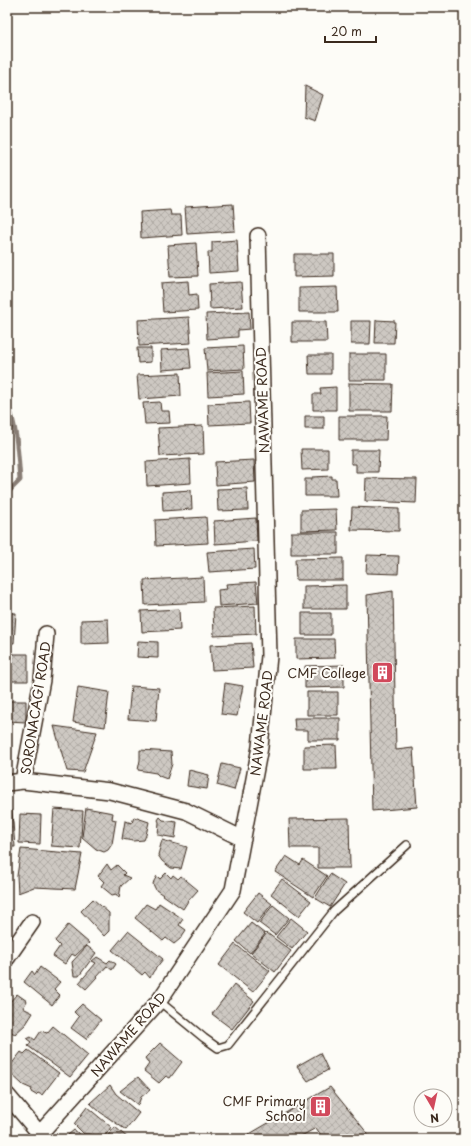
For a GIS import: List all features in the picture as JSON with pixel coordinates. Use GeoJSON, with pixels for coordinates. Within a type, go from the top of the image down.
{"type":"FeatureCollection","features":[{"type":"Feature","properties":{"kind":"street","name":"NAWAME ROAD"},"geometry":{"type":"LineString","coordinates":[[37,1137],[159,1001],[234,890],[260,747],[269,656],[258,236]]}},
{"type":"Feature","properties":{"kind":"street","name":"SORONACAGI ROAD"},"geometry":{"type":"LineString","coordinates":[[23,781],[42,680],[46,634]]}},
{"type":"Feature","properties":{"kind":"street"},"geometry":{"type":"LineString","coordinates":[[7,783],[23,781],[110,791],[186,811],[243,839]]}},
{"type":"Feature","properties":{"kind":"street"},"geometry":{"type":"LineString","coordinates":[[7,958],[32,922]]}},
{"type":"Feature","properties":{"kind":"street"},"geometry":{"type":"LineString","coordinates":[[7,1095],[37,1137]]}},
{"type":"Feature","properties":{"kind":"lane"},"geometry":{"type":"LineString","coordinates":[[159,1001],[218,1048],[228,1045],[334,912],[407,845]]}},
{"type":"Feature","properties":{"kind":"building"},"geometry":{"type":"Polygon","coordinates":[[[305,86],[323,95],[315,121],[304,117],[305,86]]]}},
{"type":"Feature","properties":{"kind":"building"},"geometry":{"type":"Polygon","coordinates":[[[233,204],[235,231],[187,234],[185,207],[233,204]]]}},
{"type":"Feature","properties":{"kind":"building"},"geometry":{"type":"Polygon","coordinates":[[[170,210],[171,215],[181,215],[182,235],[141,238],[140,212],[170,210]]]}},
{"type":"Feature","properties":{"kind":"building"},"geometry":{"type":"Polygon","coordinates":[[[237,240],[239,271],[209,273],[208,252],[212,252],[212,242],[237,240]]]}},
{"type":"Feature","properties":{"kind":"building"},"geometry":{"type":"Polygon","coordinates":[[[196,243],[198,276],[170,277],[168,245],[196,243]]]}},
{"type":"Feature","properties":{"kind":"building"},"geometry":{"type":"Polygon","coordinates":[[[294,254],[334,254],[334,276],[294,277],[294,254]]]}},
{"type":"Feature","properties":{"kind":"building"},"geometry":{"type":"Polygon","coordinates":[[[188,281],[189,295],[197,294],[198,310],[163,312],[161,283],[188,281]]]}},
{"type":"Feature","properties":{"kind":"building"},"geometry":{"type":"Polygon","coordinates":[[[241,282],[243,307],[210,309],[209,284],[241,282]]]}},
{"type":"Feature","properties":{"kind":"building"},"geometry":{"type":"Polygon","coordinates":[[[337,287],[338,312],[299,312],[299,288],[337,287]]]}},
{"type":"Feature","properties":{"kind":"building"},"geometry":{"type":"Polygon","coordinates":[[[249,312],[250,329],[238,330],[238,337],[207,339],[206,314],[249,312]]]}},
{"type":"Feature","properties":{"kind":"building"},"geometry":{"type":"Polygon","coordinates":[[[189,317],[191,343],[139,346],[138,320],[189,317]]]}},
{"type":"Feature","properties":{"kind":"building"},"geometry":{"type":"Polygon","coordinates":[[[376,320],[395,321],[394,343],[375,343],[376,320]]]}},
{"type":"Feature","properties":{"kind":"building"},"geometry":{"type":"Polygon","coordinates":[[[351,321],[371,321],[370,344],[351,344],[351,321]]]}},
{"type":"Feature","properties":{"kind":"building"},"geometry":{"type":"Polygon","coordinates":[[[292,322],[326,322],[327,342],[292,342],[292,322]]]}},
{"type":"Feature","properties":{"kind":"building"},"geometry":{"type":"Polygon","coordinates":[[[243,346],[244,369],[207,371],[205,348],[243,346]]]}},
{"type":"Feature","properties":{"kind":"building"},"geometry":{"type":"Polygon","coordinates":[[[137,348],[151,348],[151,362],[138,363],[137,348]]]}},
{"type":"Feature","properties":{"kind":"building"},"geometry":{"type":"Polygon","coordinates":[[[189,348],[191,368],[162,370],[161,350],[189,348]]]}},
{"type":"Feature","properties":{"kind":"building"},"geometry":{"type":"Polygon","coordinates":[[[349,354],[386,354],[386,380],[349,380],[349,354]]]}},
{"type":"Feature","properties":{"kind":"building"},"geometry":{"type":"Polygon","coordinates":[[[308,355],[331,355],[331,374],[309,374],[308,355]]]}},
{"type":"Feature","properties":{"kind":"building"},"geometry":{"type":"Polygon","coordinates":[[[243,371],[244,394],[208,396],[207,373],[243,371]]]}},
{"type":"Feature","properties":{"kind":"building"},"geometry":{"type":"Polygon","coordinates":[[[180,373],[181,396],[139,399],[137,375],[180,373]]]}},
{"type":"Feature","properties":{"kind":"building"},"geometry":{"type":"Polygon","coordinates":[[[349,383],[393,384],[392,411],[349,411],[349,383]]]}},
{"type":"Feature","properties":{"kind":"building"},"geometry":{"type":"Polygon","coordinates":[[[336,387],[336,410],[313,410],[313,394],[321,394],[320,388],[336,387]]]}},
{"type":"Feature","properties":{"kind":"building"},"geometry":{"type":"Polygon","coordinates":[[[160,402],[161,411],[169,411],[170,423],[145,424],[143,403],[160,402]]]}},
{"type":"Feature","properties":{"kind":"building"},"geometry":{"type":"Polygon","coordinates":[[[249,402],[250,423],[209,425],[208,404],[249,402]]]}},
{"type":"Feature","properties":{"kind":"building"},"geometry":{"type":"Polygon","coordinates":[[[305,416],[324,416],[324,429],[305,429],[305,416]]]}},
{"type":"Feature","properties":{"kind":"building"},"geometry":{"type":"Polygon","coordinates":[[[339,416],[387,416],[386,440],[339,440],[339,416]]]}},
{"type":"Feature","properties":{"kind":"building"},"geometry":{"type":"Polygon","coordinates":[[[203,426],[204,454],[160,456],[158,428],[203,426]]]}},
{"type":"Feature","properties":{"kind":"building"},"geometry":{"type":"Polygon","coordinates":[[[301,449],[328,449],[328,469],[302,470],[301,449]]]}},
{"type":"Feature","properties":{"kind":"building"},"geometry":{"type":"Polygon","coordinates":[[[351,450],[379,450],[378,472],[356,472],[356,464],[351,464],[351,450]]]}},
{"type":"Feature","properties":{"kind":"building"},"geometry":{"type":"Polygon","coordinates":[[[190,459],[191,483],[147,486],[146,462],[190,459]]]}},
{"type":"Feature","properties":{"kind":"building"},"geometry":{"type":"Polygon","coordinates":[[[254,460],[255,482],[216,485],[215,462],[254,460]]]}},
{"type":"Feature","properties":{"kind":"building"},"geometry":{"type":"Polygon","coordinates":[[[332,476],[332,479],[336,479],[337,496],[305,496],[305,479],[312,479],[312,477],[332,476]]]}},
{"type":"Feature","properties":{"kind":"building"},"geometry":{"type":"Polygon","coordinates":[[[366,478],[417,479],[416,503],[365,501],[366,478]]]}},
{"type":"Feature","properties":{"kind":"building"},"geometry":{"type":"Polygon","coordinates":[[[247,488],[248,510],[218,511],[217,489],[247,488]]]}},
{"type":"Feature","properties":{"kind":"building"},"geometry":{"type":"Polygon","coordinates":[[[191,490],[192,509],[163,511],[162,492],[191,490]]]}},
{"type":"Feature","properties":{"kind":"building"},"geometry":{"type":"Polygon","coordinates":[[[352,507],[399,509],[399,531],[351,530],[352,507]]]}},
{"type":"Feature","properties":{"kind":"building"},"geometry":{"type":"Polygon","coordinates":[[[336,509],[337,530],[301,531],[301,510],[336,509]]]}},
{"type":"Feature","properties":{"kind":"building"},"geometry":{"type":"Polygon","coordinates":[[[206,517],[208,543],[156,546],[155,520],[206,517]]]}},
{"type":"Feature","properties":{"kind":"building"},"geometry":{"type":"Polygon","coordinates":[[[256,518],[257,541],[215,544],[214,521],[256,518]]]}},
{"type":"Feature","properties":{"kind":"building"},"geometry":{"type":"Polygon","coordinates":[[[291,532],[338,532],[338,554],[291,554],[291,532]]]}},
{"type":"Feature","properties":{"kind":"building"},"geometry":{"type":"Polygon","coordinates":[[[254,549],[255,569],[209,572],[207,552],[254,549]]]}},
{"type":"Feature","properties":{"kind":"building"},"geometry":{"type":"Polygon","coordinates":[[[367,555],[399,556],[398,574],[366,573],[367,555]]]}},
{"type":"Feature","properties":{"kind":"building"},"geometry":{"type":"Polygon","coordinates":[[[343,558],[343,580],[296,580],[295,559],[343,558]]]}},
{"type":"Feature","properties":{"kind":"building"},"geometry":{"type":"Polygon","coordinates":[[[203,577],[204,602],[145,605],[144,580],[203,577]]]}},
{"type":"Feature","properties":{"kind":"building"},"geometry":{"type":"Polygon","coordinates":[[[256,582],[258,603],[219,606],[218,590],[227,589],[226,584],[256,582]]]}},
{"type":"Feature","properties":{"kind":"building"},"geometry":{"type":"Polygon","coordinates":[[[346,585],[346,609],[304,609],[304,586],[346,585]]]}},
{"type":"Feature","properties":{"kind":"building","name":"CMF College"},"geometry":{"type":"Polygon","coordinates":[[[393,591],[396,750],[413,748],[417,807],[372,811],[367,595],[393,591]]]}},
{"type":"Feature","properties":{"kind":"building"},"geometry":{"type":"Polygon","coordinates":[[[255,606],[256,634],[214,636],[213,608],[255,606]]]}},
{"type":"Feature","properties":{"kind":"building"},"geometry":{"type":"Polygon","coordinates":[[[179,609],[180,630],[142,632],[141,611],[179,609]]]}},
{"type":"Feature","properties":{"kind":"building"},"geometry":{"type":"Polygon","coordinates":[[[7,613],[16,613],[14,643],[7,643],[7,613]]]}},
{"type":"Feature","properties":{"kind":"building"},"geometry":{"type":"Polygon","coordinates":[[[302,613],[331,613],[331,635],[302,635],[302,613]]]}},
{"type":"Feature","properties":{"kind":"building"},"geometry":{"type":"Polygon","coordinates":[[[108,619],[109,643],[81,644],[81,620],[108,619]]]}},
{"type":"Feature","properties":{"kind":"building"},"geometry":{"type":"Polygon","coordinates":[[[296,639],[334,639],[335,658],[296,659],[296,639]]]}},
{"type":"Feature","properties":{"kind":"building"},"geometry":{"type":"Polygon","coordinates":[[[138,641],[158,642],[158,658],[137,657],[138,641]]]}},
{"type":"Feature","properties":{"kind":"building"},"geometry":{"type":"Polygon","coordinates":[[[251,643],[253,668],[212,670],[210,645],[251,643]]]}},
{"type":"Feature","properties":{"kind":"building"},"geometry":{"type":"Polygon","coordinates":[[[7,654],[28,654],[28,681],[7,681],[7,654]]]}},
{"type":"Feature","properties":{"kind":"building"},"geometry":{"type":"Polygon","coordinates":[[[344,665],[344,687],[305,688],[305,666],[344,665]]]}},
{"type":"Feature","properties":{"kind":"building"},"geometry":{"type":"Polygon","coordinates":[[[225,683],[243,686],[237,716],[221,714],[225,683]]]}},
{"type":"Feature","properties":{"kind":"building"},"geometry":{"type":"Polygon","coordinates":[[[131,686],[159,688],[156,721],[128,719],[131,686]]]}},
{"type":"Feature","properties":{"kind":"building"},"geometry":{"type":"Polygon","coordinates":[[[78,687],[109,692],[105,727],[73,722],[78,687]]]}},
{"type":"Feature","properties":{"kind":"building"},"geometry":{"type":"Polygon","coordinates":[[[307,692],[338,692],[338,715],[307,715],[307,692]]]}},
{"type":"Feature","properties":{"kind":"building"},"geometry":{"type":"Polygon","coordinates":[[[7,701],[26,701],[26,722],[7,721],[7,701]]]}},
{"type":"Feature","properties":{"kind":"building"},"geometry":{"type":"Polygon","coordinates":[[[294,718],[340,718],[340,740],[308,740],[308,730],[295,730],[294,718]]]}},
{"type":"Feature","properties":{"kind":"building"},"geometry":{"type":"Polygon","coordinates":[[[54,726],[97,732],[83,772],[67,771],[54,726]]]}},
{"type":"Feature","properties":{"kind":"building"},"geometry":{"type":"Polygon","coordinates":[[[336,745],[337,769],[304,769],[304,746],[336,745]]]}},
{"type":"Feature","properties":{"kind":"building"},"geometry":{"type":"Polygon","coordinates":[[[140,750],[171,752],[172,764],[167,779],[156,773],[138,770],[140,750]]]}},
{"type":"Feature","properties":{"kind":"building"},"geometry":{"type":"Polygon","coordinates":[[[222,764],[240,768],[234,790],[217,785],[222,764]]]}},
{"type":"Feature","properties":{"kind":"building"},"geometry":{"type":"Polygon","coordinates":[[[189,770],[209,775],[207,789],[187,786],[189,770]]]}},
{"type":"Feature","properties":{"kind":"building"},"geometry":{"type":"Polygon","coordinates":[[[86,808],[113,813],[112,819],[116,820],[112,844],[108,850],[104,852],[96,849],[82,837],[86,808]]]}},
{"type":"Feature","properties":{"kind":"building"},"geometry":{"type":"Polygon","coordinates":[[[54,809],[83,811],[80,848],[51,846],[54,809]]]}},
{"type":"Feature","properties":{"kind":"building"},"geometry":{"type":"Polygon","coordinates":[[[7,811],[12,811],[15,847],[7,847],[7,811]]]}},
{"type":"Feature","properties":{"kind":"building"},"geometry":{"type":"Polygon","coordinates":[[[20,814],[41,815],[40,844],[19,843],[20,814]]]}},
{"type":"Feature","properties":{"kind":"building"},"geometry":{"type":"Polygon","coordinates":[[[134,817],[149,822],[144,840],[133,841],[122,839],[125,821],[132,823],[134,817]]]}},
{"type":"Feature","properties":{"kind":"building"},"geometry":{"type":"Polygon","coordinates":[[[160,817],[163,820],[177,822],[175,838],[158,835],[158,820],[160,817]]]}},
{"type":"Feature","properties":{"kind":"building"},"geometry":{"type":"Polygon","coordinates":[[[349,818],[350,868],[318,868],[318,848],[290,848],[289,819],[349,818]]]}},
{"type":"Feature","properties":{"kind":"building"},"geometry":{"type":"Polygon","coordinates":[[[162,840],[187,847],[181,869],[171,868],[162,861],[158,855],[162,840]]]}},
{"type":"Feature","properties":{"kind":"building"},"geometry":{"type":"Polygon","coordinates":[[[21,849],[82,854],[75,889],[34,887],[18,893],[17,876],[21,849]]]}},
{"type":"Feature","properties":{"kind":"building"},"geometry":{"type":"Polygon","coordinates":[[[286,856],[300,865],[303,860],[327,876],[313,897],[275,872],[286,856]]]}},
{"type":"Feature","properties":{"kind":"building"},"geometry":{"type":"Polygon","coordinates":[[[107,864],[111,870],[117,865],[125,873],[123,875],[130,878],[121,886],[119,898],[116,894],[112,895],[101,886],[104,882],[98,876],[107,864]]]}},
{"type":"Feature","properties":{"kind":"building"},"geometry":{"type":"Polygon","coordinates":[[[166,873],[171,878],[173,875],[178,879],[181,876],[198,890],[183,909],[156,890],[153,884],[157,876],[160,879],[166,873]]]}},
{"type":"Feature","properties":{"kind":"building"},"geometry":{"type":"Polygon","coordinates":[[[330,874],[345,884],[330,907],[315,898],[330,874]]]}},
{"type":"Feature","properties":{"kind":"building"},"geometry":{"type":"Polygon","coordinates":[[[282,879],[311,901],[299,916],[271,894],[282,879]]]}},
{"type":"Feature","properties":{"kind":"building"},"geometry":{"type":"Polygon","coordinates":[[[258,893],[272,904],[257,923],[243,912],[258,893]]]}},
{"type":"Feature","properties":{"kind":"building"},"geometry":{"type":"Polygon","coordinates":[[[93,899],[109,913],[109,931],[104,936],[81,911],[93,899]]]}},
{"type":"Feature","properties":{"kind":"building"},"geometry":{"type":"Polygon","coordinates":[[[159,903],[183,919],[179,925],[186,930],[180,939],[174,944],[166,938],[163,941],[135,918],[146,904],[155,909],[159,903]]]}},
{"type":"Feature","properties":{"kind":"building"},"geometry":{"type":"Polygon","coordinates":[[[273,905],[289,918],[275,935],[259,923],[273,905]]]}},
{"type":"Feature","properties":{"kind":"building"},"geometry":{"type":"Polygon","coordinates":[[[291,918],[307,931],[292,949],[276,937],[291,918]]]}},
{"type":"Feature","properties":{"kind":"building"},"geometry":{"type":"Polygon","coordinates":[[[251,923],[265,934],[250,953],[236,941],[251,923]]]}},
{"type":"Feature","properties":{"kind":"building"},"geometry":{"type":"Polygon","coordinates":[[[68,925],[89,943],[75,956],[72,954],[65,964],[53,956],[60,946],[55,941],[68,925]]]}},
{"type":"Feature","properties":{"kind":"building"},"geometry":{"type":"Polygon","coordinates":[[[128,931],[163,959],[150,978],[145,972],[142,975],[112,950],[128,931]]]}},
{"type":"Feature","properties":{"kind":"building"},"geometry":{"type":"Polygon","coordinates":[[[267,933],[291,951],[275,972],[251,953],[267,933]]]}},
{"type":"Feature","properties":{"kind":"building"},"geometry":{"type":"Polygon","coordinates":[[[235,944],[270,971],[253,992],[219,965],[235,944]]]}},
{"type":"Feature","properties":{"kind":"building"},"geometry":{"type":"Polygon","coordinates":[[[87,946],[96,953],[79,976],[74,976],[72,962],[87,946]]]}},
{"type":"Feature","properties":{"kind":"building"},"geometry":{"type":"Polygon","coordinates":[[[97,957],[107,963],[110,960],[116,964],[112,970],[107,966],[86,989],[79,983],[96,963],[92,961],[97,957]]]}},
{"type":"Feature","properties":{"kind":"building"},"geometry":{"type":"Polygon","coordinates":[[[40,967],[60,982],[54,989],[60,995],[52,1005],[24,982],[32,971],[35,975],[40,967]]]}},
{"type":"Feature","properties":{"kind":"building"},"geometry":{"type":"Polygon","coordinates":[[[234,985],[254,1001],[232,1029],[212,1014],[234,985]]]}},
{"type":"Feature","properties":{"kind":"building"},"geometry":{"type":"Polygon","coordinates":[[[17,994],[27,1001],[23,1008],[33,1013],[26,1024],[15,1034],[7,1030],[7,1019],[10,1014],[7,1013],[7,1005],[17,994]]]}},
{"type":"Feature","properties":{"kind":"building"},"geometry":{"type":"Polygon","coordinates":[[[82,1004],[101,1020],[86,1039],[71,1028],[79,1017],[74,1012],[82,1004]]]}},
{"type":"Feature","properties":{"kind":"building"},"geometry":{"type":"Polygon","coordinates":[[[53,1026],[88,1055],[70,1077],[28,1046],[31,1042],[27,1039],[31,1037],[35,1040],[41,1031],[47,1033],[53,1026]]]}},
{"type":"Feature","properties":{"kind":"building"},"geometry":{"type":"Polygon","coordinates":[[[160,1043],[182,1062],[170,1078],[166,1076],[159,1083],[144,1071],[149,1064],[145,1058],[160,1043]]]}},
{"type":"Feature","properties":{"kind":"building"},"geometry":{"type":"Polygon","coordinates":[[[28,1050],[59,1073],[42,1095],[38,1093],[36,1095],[31,1092],[32,1089],[23,1085],[7,1070],[7,1065],[10,1066],[21,1052],[24,1054],[28,1050]]]}},
{"type":"Feature","properties":{"kind":"building"},"geometry":{"type":"Polygon","coordinates":[[[320,1053],[328,1070],[308,1081],[297,1066],[320,1053]]]}},
{"type":"Feature","properties":{"kind":"building"},"geometry":{"type":"Polygon","coordinates":[[[138,1077],[150,1090],[141,1097],[138,1105],[120,1091],[138,1077]]]}},
{"type":"Feature","properties":{"kind":"building"},"geometry":{"type":"Polygon","coordinates":[[[110,1085],[116,1094],[139,1113],[126,1130],[100,1112],[90,1103],[110,1085]]]}},
{"type":"Feature","properties":{"kind":"building","name":"CMF Primary School"},"geometry":{"type":"Polygon","coordinates":[[[330,1087],[372,1139],[324,1139],[316,1128],[296,1139],[241,1139],[330,1087]]]}},
{"type":"Feature","properties":{"kind":"building"},"geometry":{"type":"Polygon","coordinates":[[[87,1107],[111,1127],[103,1139],[96,1139],[89,1134],[84,1134],[74,1124],[87,1107]]]}},
{"type":"Feature","properties":{"kind":"building"},"geometry":{"type":"Polygon","coordinates":[[[115,1127],[129,1139],[105,1139],[115,1127]]]}},
{"type":"Feature","properties":{"kind":"building"},"geometry":{"type":"Polygon","coordinates":[[[74,1130],[87,1139],[71,1139],[68,1135],[74,1130]]]}},
{"type":"Feature","properties":{"kind":"waterway"},"geometry":{"type":"LineString","coordinates":[[7,403],[15,431],[20,480],[7,493]]}},
{"type":"Feature","properties":{"kind":"place","name":"CMF College"},"geometry":{"type":"Point","coordinates":[382,672]}},
{"type":"Feature","properties":{"kind":"place","name":"CMF Primary School"},"geometry":{"type":"Point","coordinates":[321,1107]}}]}
